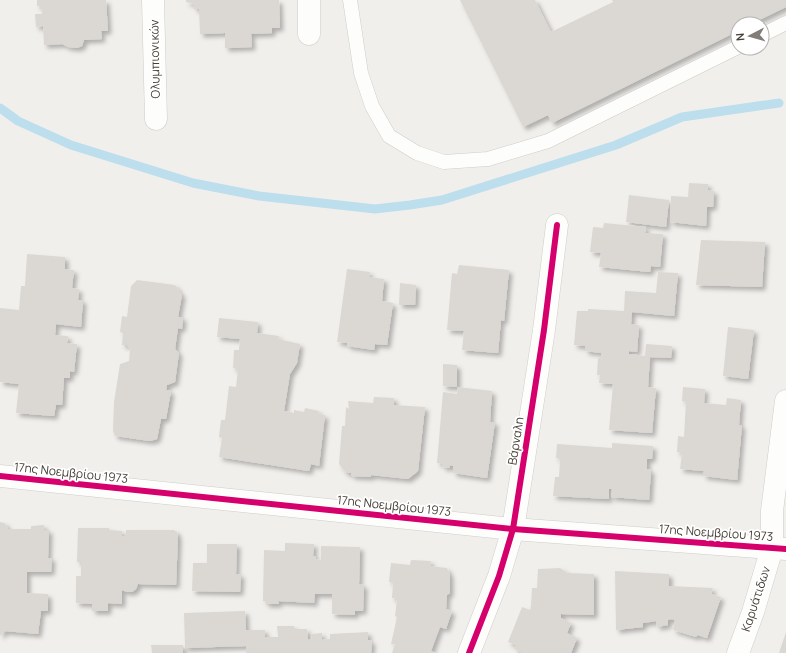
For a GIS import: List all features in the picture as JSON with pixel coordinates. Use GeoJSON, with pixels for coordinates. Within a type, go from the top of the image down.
{"type":"FeatureCollection","features":[{"type":"Feature","properties":{"kind":"street","name":"Ολυμπιονικών"},"geometry":{"type":"LineString","coordinates":[[153,0],[156,119]]}},
{"type":"Feature","properties":{"kind":"street"},"geometry":{"type":"LineString","coordinates":[[309,0],[309,34]]}},
{"type":"Feature","properties":{"kind":"street","name":"Βάρναλη"},"geometry":{"type":"LineString","coordinates":[[469,653],[499,576],[513,529],[544,330],[557,226]]}},
{"type":"Feature","properties":{"kind":"street","name":"Καρυάτιδων"},"geometry":{"type":"LineString","coordinates":[[738,653],[779,548],[772,511],[786,401]]}},
{"type":"Feature","properties":{"kind":"street","name":"17ης Νοεμβρίου 1973"},"geometry":{"type":"LineString","coordinates":[[0,476],[513,529],[779,548]]}},
{"type":"Feature","properties":{"kind":"lane"},"geometry":{"type":"LineString","coordinates":[[350,0],[361,73],[372,106],[389,136],[417,153],[444,162],[488,159],[548,141],[730,51]]}},
{"type":"Feature","properties":{"kind":"lane"},"geometry":{"type":"LineString","coordinates":[[770,31],[786,23]]}},
{"type":"Feature","properties":{"kind":"building"},"geometry":{"type":"Polygon","coordinates":[[[37,0],[106,0],[108,31],[101,31],[102,39],[84,40],[82,46],[77,48],[68,47],[62,44],[44,45],[43,26],[36,27],[35,14],[42,14],[41,6],[37,6],[37,0]]]}},
{"type":"Feature","properties":{"kind":"building"},"geometry":{"type":"Polygon","coordinates":[[[186,0],[279,0],[280,28],[272,28],[272,33],[251,34],[252,47],[225,48],[225,33],[200,34],[199,9],[194,9],[194,4],[186,2],[186,0]]]}},
{"type":"Feature","properties":{"kind":"building"},"geometry":{"type":"Polygon","coordinates":[[[460,0],[535,0],[551,32],[613,2],[612,0],[786,0],[786,7],[767,16],[730,16],[730,35],[552,123],[548,115],[523,127],[460,0]]]}},
{"type":"Feature","properties":{"kind":"building"},"geometry":{"type":"Polygon","coordinates":[[[689,183],[708,184],[708,190],[714,191],[713,207],[707,207],[706,226],[670,222],[671,196],[688,197],[689,183]]]}},
{"type":"Feature","properties":{"kind":"building"},"geometry":{"type":"Polygon","coordinates":[[[629,195],[669,200],[666,227],[626,222],[629,195]]]}},
{"type":"Feature","properties":{"kind":"building"},"geometry":{"type":"Polygon","coordinates":[[[604,223],[646,227],[645,233],[663,234],[660,267],[651,266],[650,272],[599,267],[601,253],[590,252],[593,227],[603,228],[604,223]]]}},
{"type":"Feature","properties":{"kind":"building"},"geometry":{"type":"Polygon","coordinates":[[[701,240],[765,242],[762,287],[696,285],[701,240]]]}},
{"type":"Feature","properties":{"kind":"building"},"geometry":{"type":"Polygon","coordinates":[[[27,254],[65,257],[65,269],[74,270],[72,288],[79,289],[78,300],[83,300],[81,327],[56,324],[55,335],[68,336],[67,343],[77,344],[74,372],[70,371],[70,378],[64,378],[62,405],[56,405],[54,416],[16,413],[19,384],[0,382],[0,308],[19,310],[21,286],[25,286],[27,254]]]}},
{"type":"Feature","properties":{"kind":"building"},"geometry":{"type":"Polygon","coordinates":[[[459,265],[509,270],[504,321],[501,320],[498,353],[462,350],[464,331],[447,330],[452,273],[457,274],[459,265]]]}},
{"type":"Feature","properties":{"kind":"building"},"geometry":{"type":"Polygon","coordinates":[[[347,269],[370,272],[369,277],[384,279],[382,301],[393,303],[387,345],[375,344],[374,350],[347,346],[347,343],[337,342],[347,269]]]}},
{"type":"Feature","properties":{"kind":"building"},"geometry":{"type":"Polygon","coordinates":[[[658,272],[678,273],[674,316],[632,312],[631,324],[639,325],[637,352],[629,351],[629,354],[645,356],[646,344],[672,346],[671,358],[650,357],[648,387],[656,388],[652,433],[609,430],[613,384],[599,383],[600,375],[597,375],[598,358],[601,358],[601,353],[585,351],[585,346],[574,345],[577,311],[588,311],[588,309],[624,311],[625,291],[656,293],[658,272]]]}},
{"type":"Feature","properties":{"kind":"building"},"geometry":{"type":"Polygon","coordinates":[[[137,280],[175,285],[182,295],[178,317],[183,317],[182,329],[178,328],[175,349],[179,353],[175,382],[167,385],[166,390],[171,391],[166,419],[161,419],[157,439],[150,441],[115,436],[113,431],[114,402],[120,364],[129,361],[130,349],[127,345],[122,345],[123,333],[120,332],[122,316],[127,317],[131,286],[137,280]]]}},
{"type":"Feature","properties":{"kind":"building"},"geometry":{"type":"Polygon","coordinates":[[[400,283],[416,285],[415,305],[399,305],[400,283]]]}},
{"type":"Feature","properties":{"kind":"building"},"geometry":{"type":"Polygon","coordinates":[[[219,318],[258,322],[257,333],[279,336],[278,339],[300,344],[297,363],[290,374],[284,411],[294,413],[294,410],[304,412],[305,408],[319,411],[318,414],[325,415],[319,466],[311,464],[309,471],[219,457],[222,438],[219,437],[221,420],[225,420],[229,386],[236,387],[238,369],[233,368],[234,350],[239,350],[240,339],[217,337],[219,318]]]}},
{"type":"Feature","properties":{"kind":"building"},"geometry":{"type":"Polygon","coordinates":[[[728,327],[754,330],[748,379],[723,376],[728,327]]]}},
{"type":"Feature","properties":{"kind":"building"},"geometry":{"type":"Polygon","coordinates":[[[443,364],[457,365],[457,387],[443,386],[443,364]]]}},
{"type":"Feature","properties":{"kind":"building"},"geometry":{"type":"Polygon","coordinates":[[[458,387],[492,391],[490,422],[495,422],[487,478],[453,473],[453,466],[450,465],[450,468],[442,467],[443,464],[437,463],[443,392],[457,394],[458,387]]]}},
{"type":"Feature","properties":{"kind":"building"},"geometry":{"type":"Polygon","coordinates":[[[683,387],[705,389],[704,403],[726,405],[727,398],[741,400],[739,425],[742,425],[737,480],[703,476],[704,471],[680,469],[682,453],[677,452],[678,436],[684,437],[686,402],[682,401],[683,387]]]}},
{"type":"Feature","properties":{"kind":"building"},"geometry":{"type":"Polygon","coordinates":[[[374,397],[394,398],[394,405],[425,407],[418,471],[408,479],[371,475],[371,477],[351,476],[351,473],[346,473],[339,464],[342,426],[345,426],[346,407],[349,409],[348,401],[373,403],[374,397]]]}},
{"type":"Feature","properties":{"kind":"building"},"geometry":{"type":"Polygon","coordinates":[[[612,443],[653,446],[652,459],[647,459],[647,469],[651,470],[649,500],[611,497],[612,489],[609,489],[609,499],[553,496],[555,477],[559,477],[560,459],[556,458],[557,444],[612,448],[612,443]]]}},
{"type":"Feature","properties":{"kind":"building"},"geometry":{"type":"Polygon","coordinates":[[[0,522],[5,523],[8,529],[31,529],[31,526],[44,525],[44,530],[49,530],[48,558],[52,558],[51,572],[27,572],[27,593],[48,594],[48,611],[41,611],[38,634],[5,631],[0,636],[0,522]]]}},
{"type":"Feature","properties":{"kind":"building"},"geometry":{"type":"Polygon","coordinates":[[[78,528],[109,528],[109,530],[122,531],[122,536],[126,536],[126,530],[174,530],[177,532],[178,537],[176,585],[138,584],[136,589],[132,592],[122,590],[122,604],[108,603],[108,611],[92,611],[92,604],[76,603],[76,576],[81,576],[81,562],[77,562],[78,528]]]}},
{"type":"Feature","properties":{"kind":"building"},"geometry":{"type":"Polygon","coordinates":[[[285,543],[314,544],[313,556],[316,556],[316,559],[321,560],[321,546],[360,547],[359,584],[364,585],[363,611],[355,611],[355,615],[332,614],[332,594],[315,594],[314,603],[278,601],[279,604],[266,604],[266,601],[263,601],[264,550],[285,551],[285,543]]]}},
{"type":"Feature","properties":{"kind":"building"},"geometry":{"type":"Polygon","coordinates":[[[207,544],[237,544],[236,574],[241,574],[240,592],[192,591],[193,563],[207,563],[207,544]]]}},
{"type":"Feature","properties":{"kind":"building"},"geometry":{"type":"Polygon","coordinates":[[[411,560],[431,561],[430,566],[447,568],[450,575],[450,593],[447,595],[446,609],[452,611],[446,629],[440,627],[431,651],[436,653],[392,653],[395,644],[391,644],[397,617],[395,616],[397,599],[392,598],[393,583],[389,582],[391,563],[410,565],[411,560]]]}},
{"type":"Feature","properties":{"kind":"building"},"geometry":{"type":"Polygon","coordinates":[[[560,568],[568,573],[594,574],[594,615],[561,614],[561,618],[571,623],[567,633],[577,638],[571,653],[523,653],[514,649],[516,645],[508,642],[522,607],[530,610],[532,588],[537,588],[538,569],[560,568]]]}},
{"type":"Feature","properties":{"kind":"building"},"geometry":{"type":"Polygon","coordinates":[[[615,571],[669,574],[669,586],[713,588],[711,594],[721,597],[707,638],[697,635],[696,637],[673,630],[675,620],[671,619],[668,620],[668,625],[657,627],[656,621],[643,623],[643,627],[616,630],[615,571]]]}},
{"type":"Feature","properties":{"kind":"building"},"geometry":{"type":"Polygon","coordinates":[[[245,611],[246,630],[265,630],[265,637],[278,637],[277,626],[294,626],[294,629],[307,629],[308,640],[312,639],[311,634],[322,633],[322,640],[330,639],[330,634],[368,632],[368,640],[372,641],[371,653],[246,653],[246,646],[185,648],[184,613],[245,611]]]}},
{"type":"Feature","properties":{"kind":"building"},"geometry":{"type":"Polygon","coordinates":[[[786,632],[786,653],[779,653],[786,632]]]}},
{"type":"Feature","properties":{"kind":"building"},"geometry":{"type":"Polygon","coordinates":[[[151,645],[183,645],[183,653],[152,653],[151,645]]]}},
{"type":"Feature","properties":{"kind":"waterway"},"geometry":{"type":"LineString","coordinates":[[0,108],[18,121],[71,145],[193,183],[259,196],[375,209],[442,200],[616,145],[682,117],[779,103]]}},
{"type":"Feature","properties":{"kind":"cycle path"},"geometry":{"type":"LineString","coordinates":[[469,653],[499,576],[513,529],[544,330],[557,225]]}},
{"type":"Feature","properties":{"kind":"cycle path"},"geometry":{"type":"LineString","coordinates":[[0,476],[513,529],[786,549]]}}]}
